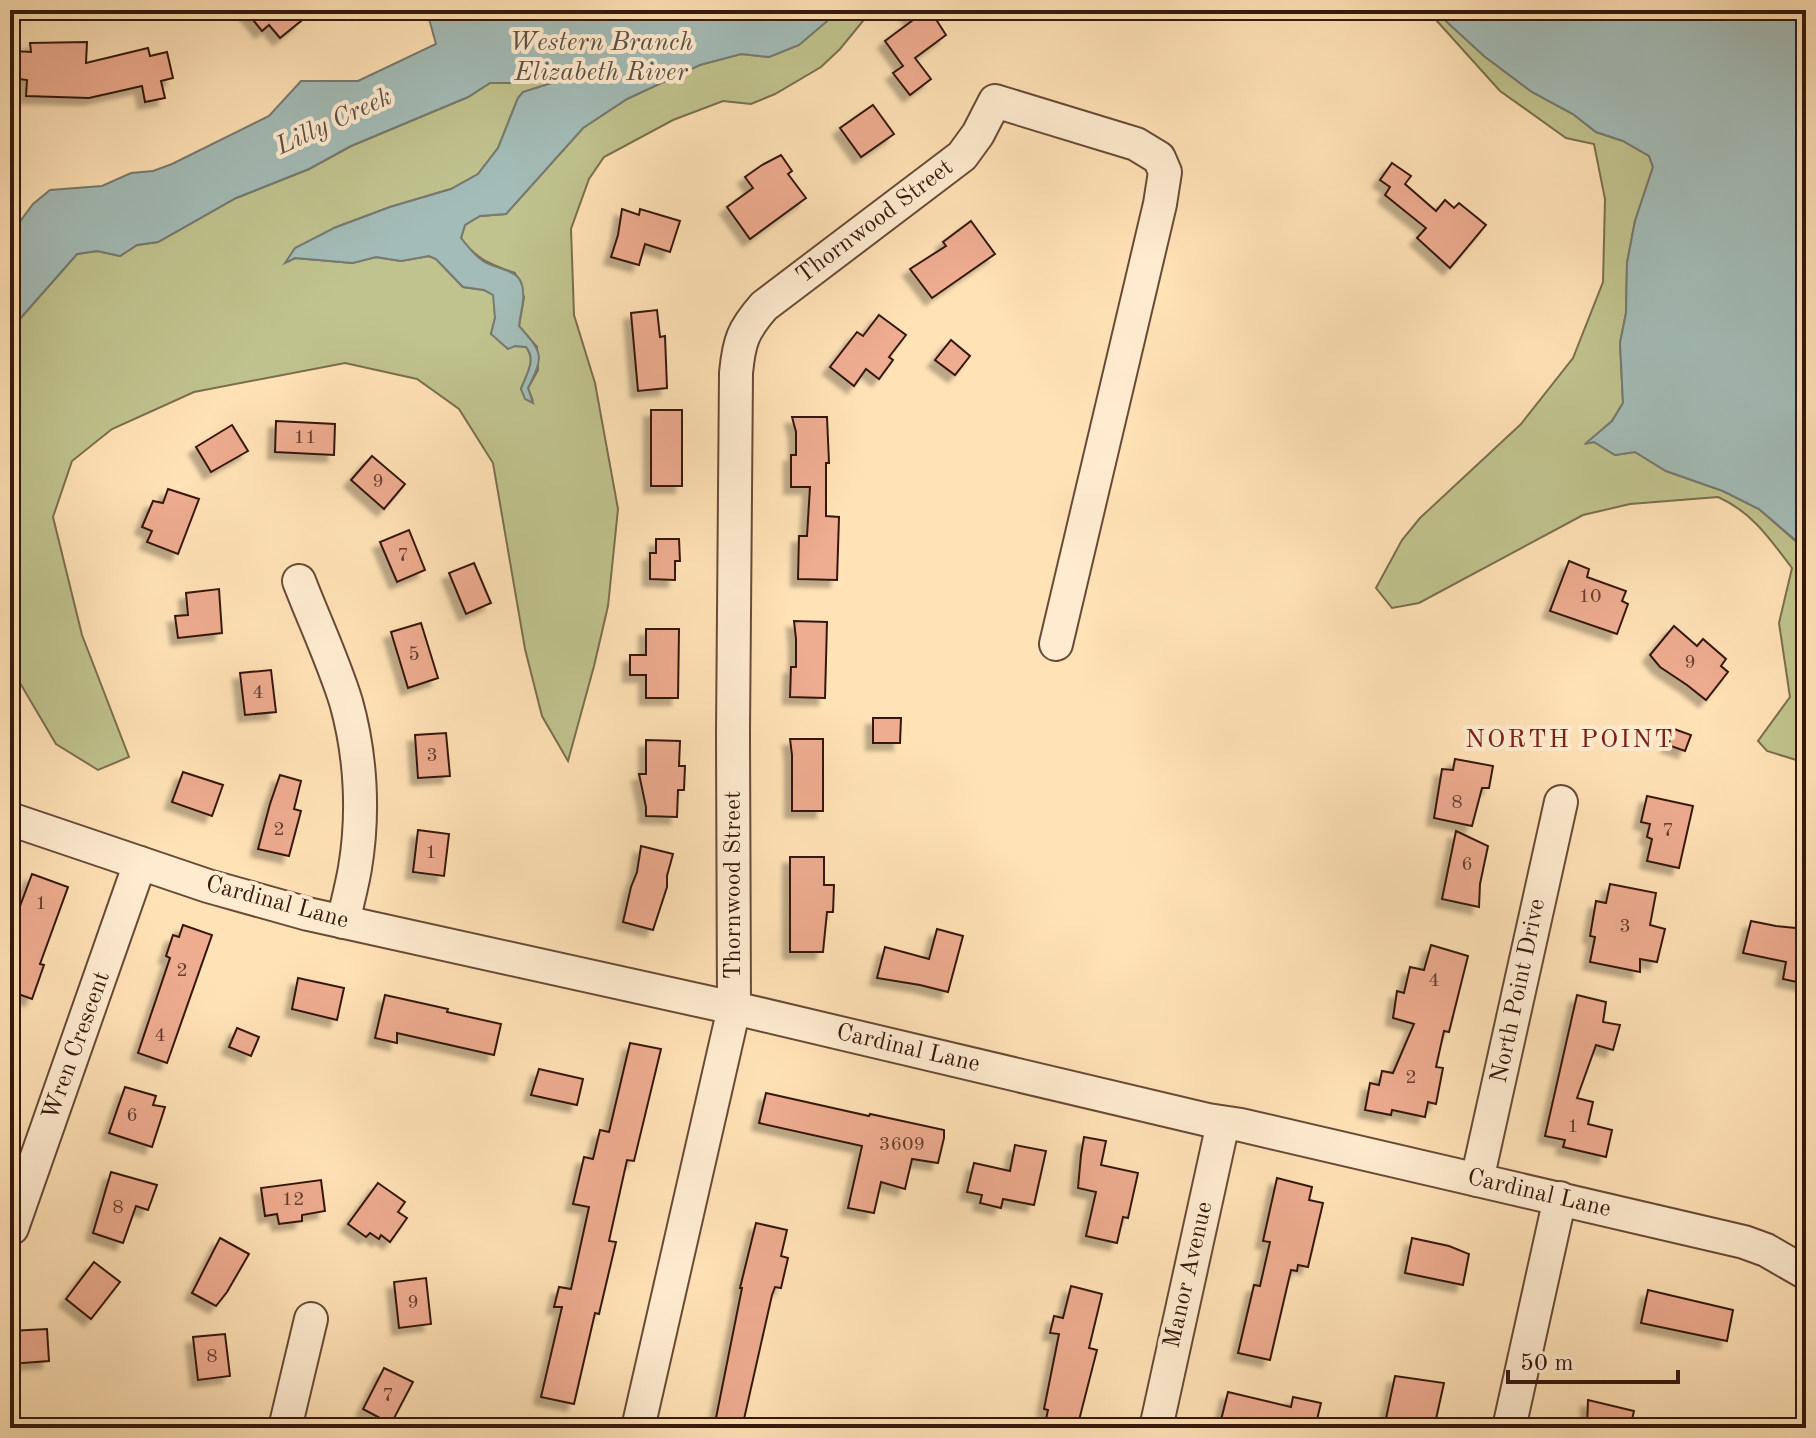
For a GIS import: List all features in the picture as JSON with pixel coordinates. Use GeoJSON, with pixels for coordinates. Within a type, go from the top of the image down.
{"type":"FeatureCollection","features":[{"type":"Feature","properties":{"kind":"street","name":"Thornwood Street"},"geometry":{"type":"LineString","coordinates":[[638,1428],[734,1008],[733,733],[738,347],[731,325],[764,306],[962,156],[978,134],[995,101],[1136,144],[1159,158],[1165,172],[1056,644]]}},
{"type":"Feature","properties":{"kind":"street"},"geometry":{"type":"LineString","coordinates":[[299,581],[345,699],[358,772],[360,819],[355,866],[343,922]]}},
{"type":"Feature","properties":{"kind":"street","name":"North Point Drive"},"geometry":{"type":"LineString","coordinates":[[1477,1180],[1561,802]]}},
{"type":"Feature","properties":{"kind":"street","name":"Cardinal Lane"},"geometry":{"type":"LineString","coordinates":[[10,819],[208,886],[308,914],[734,1008],[1744,1242],[1766,1250],[1806,1273]]}},
{"type":"Feature","properties":{"kind":"street","name":"Wren Crescent"},"geometry":{"type":"LineString","coordinates":[[12,1228],[140,863]]}},
{"type":"Feature","properties":{"kind":"street","name":"Manor Avenue"},"geometry":{"type":"LineString","coordinates":[[1156,1428],[1223,1123]]}},
{"type":"Feature","properties":{"kind":"street"},"geometry":{"type":"LineString","coordinates":[[1509,1428],[1560,1198]]}},
{"type":"Feature","properties":{"kind":"street"},"geometry":{"type":"LineString","coordinates":[[285,1428],[311,1319]]}},
{"type":"Feature","properties":{"kind":"green space"},"geometry":{"type":"Polygon","coordinates":[[[840,10],[872,10],[821,67],[751,104],[723,101],[673,120],[604,157],[589,179],[571,229],[574,315],[595,383],[618,509],[608,606],[568,761],[542,716],[525,649],[493,463],[459,409],[417,379],[345,363],[194,392],[112,429],[72,461],[53,517],[82,635],[129,757],[98,770],[56,744],[10,666],[10,378],[18,391],[14,372],[10,370],[10,330],[77,254],[97,251],[120,256],[137,245],[158,242],[236,198],[309,169],[351,146],[468,97],[490,83],[509,83],[538,73],[556,75],[558,81],[523,92],[518,98],[498,148],[478,174],[451,189],[334,228],[287,262],[295,258],[352,263],[376,257],[401,261],[429,256],[436,259],[463,287],[494,295],[495,318],[491,334],[515,346],[526,347],[531,357],[530,368],[521,389],[533,401],[528,388],[538,370],[537,347],[519,326],[524,297],[515,273],[491,264],[473,251],[461,238],[465,225],[480,216],[506,214],[583,128],[627,99],[699,65],[741,54],[769,57],[799,45],[840,10]]]}},
{"type":"Feature","properties":{"kind":"green space"},"geometry":{"type":"Polygon","coordinates":[[[1427,10],[1434,10],[1484,56],[1532,92],[1573,114],[1596,132],[1623,141],[1649,156],[1653,167],[1635,221],[1627,263],[1626,313],[1620,343],[1623,403],[1612,421],[1587,443],[1594,442],[1615,455],[1635,452],[1666,471],[1723,491],[1759,509],[1800,545],[1806,555],[1806,763],[1767,751],[1758,741],[1790,697],[1779,623],[1792,568],[1751,518],[1718,497],[1630,504],[1583,515],[1419,603],[1392,608],[1376,588],[1402,540],[1420,518],[1521,424],[1573,358],[1603,282],[1605,199],[1594,144],[1566,138],[1500,91],[1427,10]]]}},
{"type":"Feature","properties":{"kind":"water","name":"Western Branch Elizabeth River"},"geometry":{"type":"Polygon","coordinates":[[[439,10],[840,10],[799,45],[769,57],[741,54],[700,65],[627,99],[583,128],[506,214],[480,216],[465,225],[461,238],[474,253],[483,261],[517,276],[521,282],[523,301],[519,326],[536,348],[539,361],[528,388],[533,403],[525,399],[521,389],[530,368],[531,357],[526,347],[508,349],[491,334],[495,318],[493,295],[484,290],[463,287],[436,259],[429,256],[401,261],[376,257],[353,263],[295,258],[285,263],[295,248],[334,228],[451,189],[478,174],[498,148],[518,98],[523,92],[558,81],[556,75],[538,73],[509,83],[490,83],[468,97],[351,146],[309,169],[236,198],[158,242],[137,245],[120,256],[97,251],[77,254],[10,330],[10,235],[33,204],[50,190],[102,186],[131,173],[153,171],[172,164],[269,116],[301,81],[358,81],[436,44],[428,15],[439,10]]]}},
{"type":"Feature","properties":{"kind":"water"},"geometry":{"type":"Polygon","coordinates":[[[1434,10],[1806,10],[1806,555],[1800,544],[1759,509],[1723,491],[1666,471],[1635,452],[1615,455],[1594,442],[1585,444],[1612,421],[1623,403],[1620,343],[1626,313],[1627,263],[1635,221],[1653,167],[1649,156],[1623,141],[1596,132],[1573,114],[1532,92],[1484,56],[1434,10]]]}},
{"type":"Feature","properties":{"kind":"building"},"geometry":{"type":"Polygon","coordinates":[[[245,10],[292,10],[301,21],[280,38],[269,25],[262,31],[245,10]]]}},
{"type":"Feature","properties":{"kind":"building"},"geometry":{"type":"Polygon","coordinates":[[[906,10],[930,10],[946,35],[915,58],[931,79],[910,95],[893,73],[903,66],[885,41],[913,20],[906,10]]]}},
{"type":"Feature","properties":{"kind":"building"},"geometry":{"type":"Polygon","coordinates":[[[87,42],[86,63],[148,48],[150,56],[167,52],[173,78],[161,81],[165,98],[145,102],[142,86],[89,98],[26,96],[27,80],[12,78],[13,51],[31,52],[30,43],[87,42]]]}},
{"type":"Feature","properties":{"kind":"building"},"geometry":{"type":"Polygon","coordinates":[[[873,105],[894,134],[861,157],[840,128],[873,105]]]}},
{"type":"Feature","properties":{"kind":"building"},"geometry":{"type":"Polygon","coordinates":[[[781,155],[792,171],[788,174],[806,198],[750,239],[727,207],[753,188],[745,177],[781,155]]]}},
{"type":"Feature","properties":{"kind":"building"},"geometry":{"type":"Polygon","coordinates":[[[1392,163],[1411,176],[1405,184],[1436,211],[1445,200],[1454,208],[1459,203],[1486,225],[1450,268],[1417,238],[1426,228],[1385,195],[1390,187],[1380,180],[1392,163]]]}},
{"type":"Feature","properties":{"kind":"building"},"geometry":{"type":"Polygon","coordinates":[[[622,209],[639,215],[640,209],[680,221],[670,252],[645,244],[639,265],[611,257],[622,209]]]}},
{"type":"Feature","properties":{"kind":"building"},"geometry":{"type":"Polygon","coordinates":[[[971,221],[995,254],[932,298],[910,269],[946,246],[943,242],[971,221]]]}},
{"type":"Feature","properties":{"kind":"building"},"geometry":{"type":"Polygon","coordinates":[[[657,310],[660,337],[665,336],[667,388],[638,391],[631,313],[657,310]]]}},
{"type":"Feature","properties":{"kind":"building"},"geometry":{"type":"Polygon","coordinates":[[[879,315],[906,335],[889,357],[893,360],[879,379],[866,369],[854,386],[830,367],[857,332],[863,336],[879,315]]]}},
{"type":"Feature","properties":{"kind":"building"},"geometry":{"type":"Polygon","coordinates":[[[951,340],[970,356],[955,375],[935,360],[951,340]]]}},
{"type":"Feature","properties":{"kind":"building"},"geometry":{"type":"Polygon","coordinates":[[[651,410],[682,410],[682,486],[651,486],[651,410]]]}},
{"type":"Feature","properties":{"kind":"building"},"geometry":{"type":"Polygon","coordinates":[[[792,417],[827,417],[829,463],[826,463],[826,516],[839,517],[837,580],[798,579],[799,536],[807,536],[810,487],[791,487],[791,455],[796,455],[796,432],[792,417]]]}},
{"type":"Feature","properties":{"kind":"building"},"geometry":{"type":"Polygon","coordinates":[[[276,421],[335,424],[334,455],[275,452],[276,421]]]}},
{"type":"Feature","properties":{"kind":"building"},"geometry":{"type":"Polygon","coordinates":[[[232,425],[248,451],[211,472],[196,447],[232,425]]]}},
{"type":"Feature","properties":{"kind":"building"},"geometry":{"type":"Polygon","coordinates":[[[372,456],[405,484],[384,509],[351,480],[372,456]]]}},
{"type":"Feature","properties":{"kind":"building"},"geometry":{"type":"Polygon","coordinates":[[[168,489],[199,499],[178,554],[147,542],[152,531],[142,527],[153,501],[163,503],[168,489]]]}},
{"type":"Feature","properties":{"kind":"building"},"geometry":{"type":"Polygon","coordinates":[[[409,530],[425,570],[397,582],[380,542],[409,530]]]}},
{"type":"Feature","properties":{"kind":"building"},"geometry":{"type":"Polygon","coordinates":[[[656,539],[679,539],[680,561],[675,561],[675,580],[650,579],[650,553],[656,553],[656,539]]]}},
{"type":"Feature","properties":{"kind":"building"},"geometry":{"type":"Polygon","coordinates":[[[1569,561],[1589,569],[1587,577],[1626,591],[1622,601],[1628,604],[1617,634],[1550,611],[1569,561]]]}},
{"type":"Feature","properties":{"kind":"building"},"geometry":{"type":"Polygon","coordinates":[[[474,563],[491,603],[466,614],[449,573],[474,563]]]}},
{"type":"Feature","properties":{"kind":"building"},"geometry":{"type":"Polygon","coordinates":[[[219,589],[222,633],[178,638],[175,616],[188,615],[186,593],[219,589]]]}},
{"type":"Feature","properties":{"kind":"building"},"geometry":{"type":"Polygon","coordinates":[[[794,621],[827,622],[825,698],[790,697],[791,667],[796,667],[794,621]]]}},
{"type":"Feature","properties":{"kind":"building"},"geometry":{"type":"Polygon","coordinates":[[[421,623],[438,678],[408,688],[391,632],[421,623]]]}},
{"type":"Feature","properties":{"kind":"building"},"geometry":{"type":"Polygon","coordinates":[[[1674,626],[1697,646],[1703,639],[1726,659],[1721,666],[1728,672],[1706,700],[1660,667],[1650,655],[1674,626]]]}},
{"type":"Feature","properties":{"kind":"building"},"geometry":{"type":"Polygon","coordinates":[[[646,629],[679,629],[678,698],[646,698],[646,675],[630,675],[630,655],[646,655],[646,629]]]}},
{"type":"Feature","properties":{"kind":"building"},"geometry":{"type":"Polygon","coordinates":[[[271,670],[276,712],[245,715],[240,673],[271,670]]]}},
{"type":"Feature","properties":{"kind":"building"},"geometry":{"type":"Polygon","coordinates":[[[873,718],[901,718],[900,743],[873,743],[873,718]]]}},
{"type":"Feature","properties":{"kind":"building"},"geometry":{"type":"Polygon","coordinates":[[[1674,729],[1691,735],[1685,751],[1668,745],[1674,729]]]}},
{"type":"Feature","properties":{"kind":"building"},"geometry":{"type":"Polygon","coordinates":[[[446,733],[450,776],[418,778],[415,735],[446,733]]]}},
{"type":"Feature","properties":{"kind":"building"},"geometry":{"type":"Polygon","coordinates":[[[790,739],[823,739],[823,811],[792,811],[790,739]]]}},
{"type":"Feature","properties":{"kind":"building"},"geometry":{"type":"Polygon","coordinates":[[[646,740],[680,741],[679,766],[685,766],[684,790],[678,790],[677,817],[646,816],[639,774],[646,774],[646,740]]]}},
{"type":"Feature","properties":{"kind":"building"},"geometry":{"type":"Polygon","coordinates":[[[1455,759],[1493,766],[1489,788],[1482,788],[1472,826],[1434,818],[1442,769],[1453,770],[1455,759]]]}},
{"type":"Feature","properties":{"kind":"building"},"geometry":{"type":"Polygon","coordinates":[[[183,772],[223,785],[212,816],[172,802],[183,772]]]}},
{"type":"Feature","properties":{"kind":"building"},"geometry":{"type":"Polygon","coordinates":[[[280,775],[301,781],[294,809],[301,811],[289,856],[258,849],[280,775]]]}},
{"type":"Feature","properties":{"kind":"building"},"geometry":{"type":"Polygon","coordinates":[[[1647,796],[1693,806],[1679,868],[1647,861],[1652,839],[1647,837],[1650,824],[1641,822],[1647,796]]]}},
{"type":"Feature","properties":{"kind":"building"},"geometry":{"type":"Polygon","coordinates":[[[418,830],[449,834],[444,876],[413,872],[418,830]]]}},
{"type":"Feature","properties":{"kind":"building"},"geometry":{"type":"Polygon","coordinates":[[[1456,831],[1488,846],[1479,907],[1442,899],[1456,831]]]}},
{"type":"Feature","properties":{"kind":"building"},"geometry":{"type":"Polygon","coordinates":[[[641,846],[673,854],[667,887],[653,930],[623,922],[641,846]]]}},
{"type":"Feature","properties":{"kind":"building"},"geometry":{"type":"Polygon","coordinates":[[[790,857],[824,857],[824,885],[834,885],[833,912],[827,912],[823,952],[790,952],[790,857]]]}},
{"type":"Feature","properties":{"kind":"building"},"geometry":{"type":"Polygon","coordinates":[[[32,874],[68,887],[40,964],[44,965],[32,999],[10,991],[10,933],[32,874]]]}},
{"type":"Feature","properties":{"kind":"building"},"geometry":{"type":"Polygon","coordinates":[[[1610,884],[1656,893],[1650,925],[1665,929],[1657,962],[1640,959],[1640,972],[1590,962],[1595,937],[1590,936],[1596,901],[1606,903],[1610,884]]]}},
{"type":"Feature","properties":{"kind":"building"},"geometry":{"type":"Polygon","coordinates":[[[1751,921],[1806,929],[1806,984],[1783,979],[1786,962],[1743,953],[1751,921]]]}},
{"type":"Feature","properties":{"kind":"building"},"geometry":{"type":"Polygon","coordinates":[[[183,925],[212,935],[167,1063],[138,1053],[170,958],[166,956],[173,935],[179,937],[183,925]]]}},
{"type":"Feature","properties":{"kind":"building"},"geometry":{"type":"Polygon","coordinates":[[[937,929],[963,936],[948,992],[877,978],[885,947],[929,959],[937,929]]]}},
{"type":"Feature","properties":{"kind":"building"},"geometry":{"type":"Polygon","coordinates":[[[1431,945],[1468,956],[1449,1032],[1444,1031],[1436,1067],[1443,1068],[1436,1104],[1428,1102],[1425,1117],[1392,1110],[1391,1115],[1365,1110],[1370,1083],[1379,1085],[1382,1071],[1393,1073],[1414,1024],[1393,1018],[1397,991],[1404,993],[1410,967],[1424,970],[1431,945]]]}},
{"type":"Feature","properties":{"kind":"building"},"geometry":{"type":"Polygon","coordinates":[[[298,978],[344,988],[337,1020],[292,1009],[298,978]]]}},
{"type":"Feature","properties":{"kind":"building"},"geometry":{"type":"Polygon","coordinates":[[[385,995],[501,1024],[494,1055],[397,1033],[397,1043],[375,1038],[385,995]]]}},
{"type":"Feature","properties":{"kind":"building"},"geometry":{"type":"Polygon","coordinates":[[[1577,995],[1606,1002],[1603,1022],[1620,1025],[1613,1050],[1596,1045],[1577,1098],[1593,1102],[1588,1124],[1612,1130],[1606,1157],[1563,1147],[1565,1140],[1545,1136],[1577,995]]]}},
{"type":"Feature","properties":{"kind":"building"},"geometry":{"type":"Polygon","coordinates":[[[237,1028],[259,1037],[251,1056],[229,1047],[237,1028]]]}},
{"type":"Feature","properties":{"kind":"building"},"geometry":{"type":"Polygon","coordinates":[[[630,1043],[661,1049],[634,1161],[627,1160],[609,1241],[616,1242],[599,1314],[595,1313],[574,1404],[541,1397],[562,1307],[554,1307],[559,1287],[571,1289],[589,1207],[573,1204],[584,1157],[593,1159],[600,1130],[609,1132],[630,1043]]]}},
{"type":"Feature","properties":{"kind":"building"},"geometry":{"type":"Polygon","coordinates":[[[539,1069],[583,1079],[577,1105],[531,1095],[539,1069]]]}},
{"type":"Feature","properties":{"kind":"building"},"geometry":{"type":"Polygon","coordinates":[[[125,1087],[156,1096],[153,1105],[165,1107],[152,1147],[109,1133],[125,1087]]]}},
{"type":"Feature","properties":{"kind":"building"},"geometry":{"type":"Polygon","coordinates":[[[766,1093],[944,1130],[938,1163],[912,1159],[905,1189],[881,1182],[874,1213],[848,1208],[862,1146],[759,1123],[766,1093]]]}},
{"type":"Feature","properties":{"kind":"building"},"geometry":{"type":"Polygon","coordinates":[[[1084,1137],[1106,1141],[1101,1165],[1138,1173],[1128,1218],[1123,1217],[1117,1243],[1086,1236],[1096,1192],[1078,1188],[1084,1137]]]}},
{"type":"Feature","properties":{"kind":"building"},"geometry":{"type":"Polygon","coordinates":[[[1015,1145],[1046,1151],[1034,1205],[1003,1199],[1001,1208],[980,1203],[982,1195],[967,1192],[974,1163],[1010,1171],[1015,1145]]]}},
{"type":"Feature","properties":{"kind":"building"},"geometry":{"type":"Polygon","coordinates":[[[111,1172],[157,1185],[148,1210],[136,1206],[123,1243],[93,1233],[111,1172]]]}},
{"type":"Feature","properties":{"kind":"building"},"geometry":{"type":"Polygon","coordinates":[[[1277,1178],[1312,1187],[1309,1200],[1323,1203],[1308,1267],[1298,1265],[1297,1271],[1291,1270],[1270,1360],[1238,1353],[1254,1285],[1260,1286],[1270,1242],[1263,1241],[1277,1178]]]}},
{"type":"Feature","properties":{"kind":"building"},"geometry":{"type":"Polygon","coordinates":[[[321,1180],[325,1211],[302,1215],[302,1221],[279,1224],[277,1214],[265,1216],[261,1188],[321,1180]]]}},
{"type":"Feature","properties":{"kind":"building"},"geometry":{"type":"Polygon","coordinates":[[[378,1183],[405,1202],[398,1212],[407,1218],[390,1242],[381,1235],[379,1239],[370,1233],[366,1237],[348,1224],[378,1183]]]}},
{"type":"Feature","properties":{"kind":"building"},"geometry":{"type":"Polygon","coordinates":[[[756,1223],[787,1230],[781,1256],[788,1258],[781,1288],[775,1287],[772,1295],[742,1428],[714,1428],[740,1288],[756,1223]]]}},
{"type":"Feature","properties":{"kind":"building"},"geometry":{"type":"Polygon","coordinates":[[[220,1238],[249,1254],[216,1306],[192,1293],[220,1238]]]}},
{"type":"Feature","properties":{"kind":"building"},"geometry":{"type":"Polygon","coordinates":[[[1412,1238],[1469,1254],[1463,1285],[1405,1273],[1412,1238]]]}},
{"type":"Feature","properties":{"kind":"building"},"geometry":{"type":"Polygon","coordinates":[[[94,1262],[120,1282],[91,1319],[66,1299],[94,1262]]]}},
{"type":"Feature","properties":{"kind":"building"},"geometry":{"type":"Polygon","coordinates":[[[426,1278],[431,1324],[399,1328],[394,1282],[426,1278]]]}},
{"type":"Feature","properties":{"kind":"building"},"geometry":{"type":"Polygon","coordinates":[[[1071,1286],[1102,1294],[1089,1348],[1097,1350],[1077,1428],[1044,1428],[1048,1410],[1044,1409],[1059,1334],[1050,1333],[1054,1316],[1063,1318],[1071,1286]]]}},
{"type":"Feature","properties":{"kind":"building"},"geometry":{"type":"Polygon","coordinates":[[[1648,1290],[1733,1310],[1727,1341],[1641,1323],[1648,1290]]]}},
{"type":"Feature","properties":{"kind":"building"},"geometry":{"type":"Polygon","coordinates":[[[47,1329],[49,1361],[10,1364],[10,1331],[47,1329]]]}},
{"type":"Feature","properties":{"kind":"building"},"geometry":{"type":"Polygon","coordinates":[[[225,1334],[230,1376],[198,1380],[193,1337],[225,1334]]]}},
{"type":"Feature","properties":{"kind":"building"},"geometry":{"type":"Polygon","coordinates":[[[384,1368],[413,1382],[391,1424],[363,1409],[384,1368]]]}},
{"type":"Feature","properties":{"kind":"building"},"geometry":{"type":"Polygon","coordinates":[[[1395,1376],[1444,1383],[1434,1428],[1384,1428],[1395,1376]]]}},
{"type":"Feature","properties":{"kind":"building"},"geometry":{"type":"Polygon","coordinates":[[[1228,1392],[1291,1407],[1293,1397],[1321,1403],[1315,1428],[1219,1428],[1228,1392]]]}},
{"type":"Feature","properties":{"kind":"building"},"geometry":{"type":"Polygon","coordinates":[[[1588,1400],[1634,1411],[1630,1428],[1587,1428],[1588,1400]]]}},
{"type":"Feature","properties":{"kind":"district","name":"NORTH POINT"},"geometry":{"type":"Point","coordinates":[1570,740]}},
{"type":"Feature","properties":{"kind":"water label","name":"Lilly Creek"},"geometry":{"type":"Point","coordinates":[334,122]}}]}
